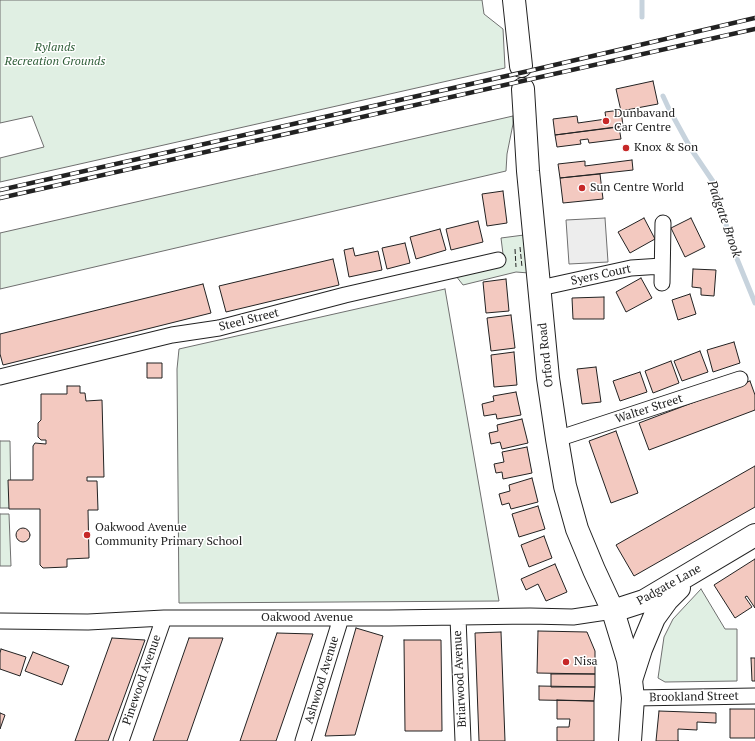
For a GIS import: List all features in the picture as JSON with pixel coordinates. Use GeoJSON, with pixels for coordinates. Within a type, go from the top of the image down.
{"type":"FeatureCollection","features":[{"type":"Feature","properties":{"kind":"main road"},"geometry":{"type":"LineString","coordinates":[[514,0],[521,66]]}},
{"type":"Feature","properties":{"kind":"main road","name":"Orford Road"},"geometry":{"type":"LineString","coordinates":[[523,89],[528,171],[548,378],[557,439],[566,486],[577,529],[613,611]]}},
{"type":"Feature","properties":{"kind":"main road","name":"Padgate Lane"},"geometry":{"type":"LineString","coordinates":[[613,611],[644,601],[755,534]]}},
{"type":"Feature","properties":{"kind":"main road"},"geometry":{"type":"LineString","coordinates":[[630,741],[632,689],[641,649],[654,618],[667,600],[699,569]]}},
{"type":"Feature","properties":{"kind":"main road"},"geometry":{"type":"LineString","coordinates":[[613,611],[623,641],[632,689]]}},
{"type":"Feature","properties":{"kind":"street"},"geometry":{"type":"LineString","coordinates":[[662,283],[663,223]]}},
{"type":"Feature","properties":{"kind":"street","name":"Steel Street"},"geometry":{"type":"LineString","coordinates":[[0,377],[172,335],[219,328],[345,295],[498,260]]}},
{"type":"Feature","properties":{"kind":"street","name":"Syers Court"},"geometry":{"type":"LineString","coordinates":[[540,288],[631,268],[662,266]]}},
{"type":"Feature","properties":{"kind":"street","name":"Walter Street"},"geometry":{"type":"LineString","coordinates":[[557,439],[740,379]]}},
{"type":"Feature","properties":{"kind":"street","name":"Oakwood Avenue"},"geometry":{"type":"LineString","coordinates":[[0,621],[88,622],[164,618],[458,618],[530,616],[573,618],[613,611]]}},
{"type":"Feature","properties":{"kind":"street","name":"Pinewood Avenue"},"geometry":{"type":"LineString","coordinates":[[120,741],[164,618]]}},
{"type":"Feature","properties":{"kind":"street","name":"Ashwood Avenue"},"geometry":{"type":"LineString","coordinates":[[303,741],[341,618]]}},
{"type":"Feature","properties":{"kind":"street","name":"Briarwood Avenue"},"geometry":{"type":"LineString","coordinates":[[458,618],[463,741]]}},
{"type":"Feature","properties":{"kind":"street","name":"Brookland Street"},"geometry":{"type":"LineString","coordinates":[[632,689],[755,696]]}},
{"type":"Feature","properties":{"kind":"green space","name":"Rylands Recreation Grounds"},"geometry":{"type":"Polygon","coordinates":[[[0,0],[482,0],[484,14],[503,29],[505,68],[0,182],[0,158],[44,147],[32,116],[0,123],[0,0]]]}},
{"type":"Feature","properties":{"kind":"green space"},"geometry":{"type":"Polygon","coordinates":[[[513,116],[506,171],[0,289],[0,233],[513,116]]]}},
{"type":"Feature","properties":{"kind":"green space"},"geometry":{"type":"Polygon","coordinates":[[[524,235],[529,273],[516,272],[463,285],[456,276],[504,262],[501,238],[524,235]]]}},
{"type":"Feature","properties":{"kind":"green space"},"geometry":{"type":"Polygon","coordinates":[[[445,289],[499,601],[179,603],[177,369],[179,349],[445,289]]]}},
{"type":"Feature","properties":{"kind":"green space"},"geometry":{"type":"Polygon","coordinates":[[[0,441],[10,441],[11,508],[0,508],[0,441]]]}},
{"type":"Feature","properties":{"kind":"green space"},"geometry":{"type":"Polygon","coordinates":[[[0,514],[9,514],[11,566],[0,566],[0,514]]]}},
{"type":"Feature","properties":{"kind":"green space"},"geometry":{"type":"Polygon","coordinates":[[[701,589],[725,629],[737,629],[737,681],[665,682],[658,678],[664,637],[673,619],[701,589]]]}},
{"type":"Feature","properties":{"kind":"shaded area"},"geometry":{"type":"Polygon","coordinates":[[[605,218],[608,262],[569,264],[566,220],[605,218]]]}},
{"type":"Feature","properties":{"kind":"building"},"geometry":{"type":"Polygon","coordinates":[[[653,81],[658,104],[621,111],[616,89],[653,81]]]}},
{"type":"Feature","properties":{"kind":"building","name":"Dunbavand Car Centre"},"geometry":{"type":"Polygon","coordinates":[[[621,110],[623,126],[555,135],[553,119],[577,116],[578,123],[606,119],[605,112],[621,110]]]}},
{"type":"Feature","properties":{"kind":"building"},"geometry":{"type":"Polygon","coordinates":[[[619,127],[621,139],[589,143],[588,139],[580,140],[581,144],[557,147],[555,135],[619,127]]]}},
{"type":"Feature","properties":{"kind":"building"},"geometry":{"type":"Polygon","coordinates":[[[632,160],[633,170],[560,178],[558,164],[585,161],[585,166],[632,160]]]}},
{"type":"Feature","properties":{"kind":"building","name":"Sun Centre World"},"geometry":{"type":"Polygon","coordinates":[[[600,174],[603,199],[563,203],[560,178],[600,174]]]}},
{"type":"Feature","properties":{"kind":"building"},"geometry":{"type":"Polygon","coordinates":[[[503,191],[507,223],[487,226],[482,194],[503,191]]]}},
{"type":"Feature","properties":{"kind":"building"},"geometry":{"type":"Polygon","coordinates":[[[644,218],[655,239],[630,253],[618,232],[644,218]]]}},
{"type":"Feature","properties":{"kind":"building"},"geometry":{"type":"Polygon","coordinates":[[[691,218],[705,247],[685,257],[671,228],[691,218]]]}},
{"type":"Feature","properties":{"kind":"building"},"geometry":{"type":"Polygon","coordinates":[[[478,221],[483,242],[451,250],[446,229],[478,221]]]}},
{"type":"Feature","properties":{"kind":"building"},"geometry":{"type":"Polygon","coordinates":[[[440,229],[446,250],[416,259],[410,237],[440,229]]]}},
{"type":"Feature","properties":{"kind":"building"},"geometry":{"type":"Polygon","coordinates":[[[405,243],[410,263],[387,269],[382,248],[405,243]]]}},
{"type":"Feature","properties":{"kind":"building"},"geometry":{"type":"Polygon","coordinates":[[[353,248],[355,256],[378,251],[382,270],[349,277],[344,250],[353,248]]]}},
{"type":"Feature","properties":{"kind":"building"},"geometry":{"type":"Polygon","coordinates":[[[333,259],[339,285],[226,312],[219,286],[333,259]]]}},
{"type":"Feature","properties":{"kind":"building"},"geometry":{"type":"Polygon","coordinates":[[[693,269],[716,270],[714,296],[701,295],[701,288],[692,287],[693,269]]]}},
{"type":"Feature","properties":{"kind":"building"},"geometry":{"type":"Polygon","coordinates":[[[641,278],[652,298],[626,312],[616,292],[641,278]]]}},
{"type":"Feature","properties":{"kind":"building"},"geometry":{"type":"Polygon","coordinates":[[[506,279],[509,311],[486,313],[483,282],[506,279]]]}},
{"type":"Feature","properties":{"kind":"building"},"geometry":{"type":"Polygon","coordinates":[[[203,284],[211,313],[3,365],[0,354],[0,334],[203,284]]]}},
{"type":"Feature","properties":{"kind":"building"},"geometry":{"type":"Polygon","coordinates":[[[690,294],[696,314],[678,320],[672,300],[690,294]]]}},
{"type":"Feature","properties":{"kind":"building"},"geometry":{"type":"Polygon","coordinates":[[[604,297],[604,319],[573,319],[572,298],[604,297]]]}},
{"type":"Feature","properties":{"kind":"building"},"geometry":{"type":"Polygon","coordinates":[[[511,315],[515,348],[491,351],[487,318],[511,315]]]}},
{"type":"Feature","properties":{"kind":"building"},"geometry":{"type":"Polygon","coordinates":[[[734,342],[740,363],[713,372],[707,350],[734,342]]]}},
{"type":"Feature","properties":{"kind":"building"},"geometry":{"type":"Polygon","coordinates":[[[700,351],[708,372],[682,381],[674,361],[700,351]]]}},
{"type":"Feature","properties":{"kind":"building"},"geometry":{"type":"Polygon","coordinates":[[[514,352],[517,385],[494,387],[491,355],[514,352]]]}},
{"type":"Feature","properties":{"kind":"building"},"geometry":{"type":"Polygon","coordinates":[[[671,361],[679,383],[653,393],[645,371],[671,361]]]}},
{"type":"Feature","properties":{"kind":"building"},"geometry":{"type":"Polygon","coordinates":[[[147,363],[162,363],[162,378],[147,378],[147,363]]]}},
{"type":"Feature","properties":{"kind":"building"},"geometry":{"type":"Polygon","coordinates":[[[596,367],[601,402],[582,404],[577,369],[596,367]]]}},
{"type":"Feature","properties":{"kind":"building"},"geometry":{"type":"Polygon","coordinates":[[[640,372],[647,392],[620,401],[613,381],[640,372]]]}},
{"type":"Feature","properties":{"kind":"building"},"geometry":{"type":"Polygon","coordinates":[[[750,381],[755,395],[755,410],[649,450],[639,423],[750,381]]]}},
{"type":"Feature","properties":{"kind":"building"},"geometry":{"type":"Polygon","coordinates":[[[67,386],[80,386],[80,393],[85,393],[86,401],[102,400],[104,477],[87,477],[87,481],[97,481],[98,510],[88,510],[89,558],[67,559],[67,567],[43,568],[40,565],[40,509],[9,509],[8,480],[33,480],[33,446],[35,443],[46,444],[46,440],[41,440],[38,437],[38,423],[41,420],[41,394],[67,394],[67,386]]]}},
{"type":"Feature","properties":{"kind":"building"},"geometry":{"type":"Polygon","coordinates":[[[516,392],[521,415],[497,419],[496,414],[484,416],[482,404],[494,401],[493,396],[516,392]]]}},
{"type":"Feature","properties":{"kind":"building"},"geometry":{"type":"Polygon","coordinates":[[[522,419],[528,443],[502,449],[500,442],[491,444],[489,433],[498,431],[497,425],[522,419]]]}},
{"type":"Feature","properties":{"kind":"building"},"geometry":{"type":"Polygon","coordinates":[[[616,431],[638,493],[611,503],[589,441],[616,431]]]}},
{"type":"Feature","properties":{"kind":"building"},"geometry":{"type":"Polygon","coordinates":[[[527,447],[532,473],[503,479],[502,472],[496,473],[494,464],[504,462],[502,452],[527,447]]]}},
{"type":"Feature","properties":{"kind":"building"},"geometry":{"type":"Polygon","coordinates":[[[755,466],[755,507],[634,576],[616,545],[755,466]]]}},
{"type":"Feature","properties":{"kind":"building"},"geometry":{"type":"Polygon","coordinates":[[[532,478],[538,502],[511,509],[509,503],[502,505],[499,494],[510,491],[509,485],[532,478]]]}},
{"type":"Feature","properties":{"kind":"building"},"geometry":{"type":"Polygon","coordinates":[[[538,506],[545,529],[519,537],[512,514],[538,506]]]}},
{"type":"Feature","properties":{"kind":"building"},"geometry":{"type":"Polygon","coordinates":[[[23,528],[28,530],[30,535],[28,540],[23,542],[18,540],[16,535],[18,530],[23,528]]]}},
{"type":"Feature","properties":{"kind":"building"},"geometry":{"type":"Polygon","coordinates":[[[544,536],[552,558],[529,567],[521,545],[544,536]]]}},
{"type":"Feature","properties":{"kind":"building"},"geometry":{"type":"Polygon","coordinates":[[[755,559],[755,608],[747,596],[745,597],[752,607],[735,618],[714,585],[755,559]]]}},
{"type":"Feature","properties":{"kind":"building"},"geometry":{"type":"Polygon","coordinates":[[[555,564],[567,592],[546,601],[538,584],[526,590],[521,579],[555,564]]]}},
{"type":"Feature","properties":{"kind":"building"},"geometry":{"type":"Polygon","coordinates":[[[356,628],[383,636],[355,735],[325,736],[356,628]]]}},
{"type":"Feature","properties":{"kind":"building","name":"Nisa"},"geometry":{"type":"Polygon","coordinates":[[[538,631],[587,632],[595,651],[595,674],[537,673],[538,631]]]}},
{"type":"Feature","properties":{"kind":"building"},"geometry":{"type":"Polygon","coordinates":[[[501,632],[505,741],[479,741],[475,633],[501,632]]]}},
{"type":"Feature","properties":{"kind":"building"},"geometry":{"type":"Polygon","coordinates":[[[277,633],[313,634],[276,741],[240,741],[277,633]]]}},
{"type":"Feature","properties":{"kind":"building"},"geometry":{"type":"Polygon","coordinates":[[[112,638],[145,640],[108,741],[75,741],[112,638]]]}},
{"type":"Feature","properties":{"kind":"building"},"geometry":{"type":"Polygon","coordinates":[[[189,638],[223,638],[187,741],[153,741],[189,638]]]}},
{"type":"Feature","properties":{"kind":"building"},"geometry":{"type":"Polygon","coordinates":[[[404,640],[441,640],[442,731],[405,731],[404,640]]]}},
{"type":"Feature","properties":{"kind":"building"},"geometry":{"type":"Polygon","coordinates":[[[1,649],[26,657],[20,676],[0,669],[1,649]]]}},
{"type":"Feature","properties":{"kind":"building"},"geometry":{"type":"Polygon","coordinates":[[[33,652],[69,666],[62,685],[25,671],[33,652]]]}},
{"type":"Feature","properties":{"kind":"building"},"geometry":{"type":"Polygon","coordinates":[[[751,658],[755,658],[755,681],[752,681],[751,658]]]}},
{"type":"Feature","properties":{"kind":"building"},"geometry":{"type":"Polygon","coordinates":[[[551,674],[595,674],[595,687],[551,687],[551,674]]]}},
{"type":"Feature","properties":{"kind":"building"},"geometry":{"type":"Polygon","coordinates":[[[539,686],[595,687],[594,701],[539,700],[539,686]]]}},
{"type":"Feature","properties":{"kind":"building"},"geometry":{"type":"Polygon","coordinates":[[[557,700],[594,701],[594,741],[557,741],[557,727],[569,727],[570,719],[557,719],[557,700]]]}},
{"type":"Feature","properties":{"kind":"building"},"geometry":{"type":"Polygon","coordinates":[[[730,709],[755,709],[755,738],[730,738],[730,709]]]}},
{"type":"Feature","properties":{"kind":"building"},"geometry":{"type":"Polygon","coordinates":[[[659,711],[716,713],[716,723],[697,722],[697,730],[678,729],[678,741],[656,741],[659,711]]]}},
{"type":"Feature","properties":{"kind":"building"},"geometry":{"type":"Polygon","coordinates":[[[0,713],[5,715],[0,729],[0,713]]]}},
{"type":"Feature","properties":{"kind":"waterway","name":"Padgate Brook"},"geometry":{"type":"LineString","coordinates":[[642,0],[642,17]]}},
{"type":"Feature","properties":{"kind":"waterway","name":"Padgate Brook"},"geometry":{"type":"LineString","coordinates":[[663,96],[691,149],[714,183],[733,249],[755,303]]}},
{"type":"Feature","properties":{"kind":"railway"},"geometry":{"type":"LineString","coordinates":[[0,190],[533,70],[755,18]]}},
{"type":"Feature","properties":{"kind":"railway"},"geometry":{"type":"LineString","coordinates":[[0,198],[755,29]]}},
{"type":"Feature","properties":{"kind":"fence"},"geometry":{"type":"LineString","coordinates":[[520,247],[522,267]]}},
{"type":"Feature","properties":{"kind":"fence"},"geometry":{"type":"LineString","coordinates":[[515,249],[516,267]]}},
{"type":"Feature","properties":{"kind":"place","name":"Dunbavand Car Centre"},"geometry":{"type":"Point","coordinates":[606,121]}},
{"type":"Feature","properties":{"kind":"place","name":"Knox & Son"},"geometry":{"type":"Point","coordinates":[626,148]}},
{"type":"Feature","properties":{"kind":"place","name":"Sun Centre World"},"geometry":{"type":"Point","coordinates":[582,188]}},
{"type":"Feature","properties":{"kind":"place","name":"Oakwood Avenue Community Primary School"},"geometry":{"type":"Point","coordinates":[87,535]}},
{"type":"Feature","properties":{"kind":"place","name":"Nisa"},"geometry":{"type":"Point","coordinates":[566,662]}}]}
